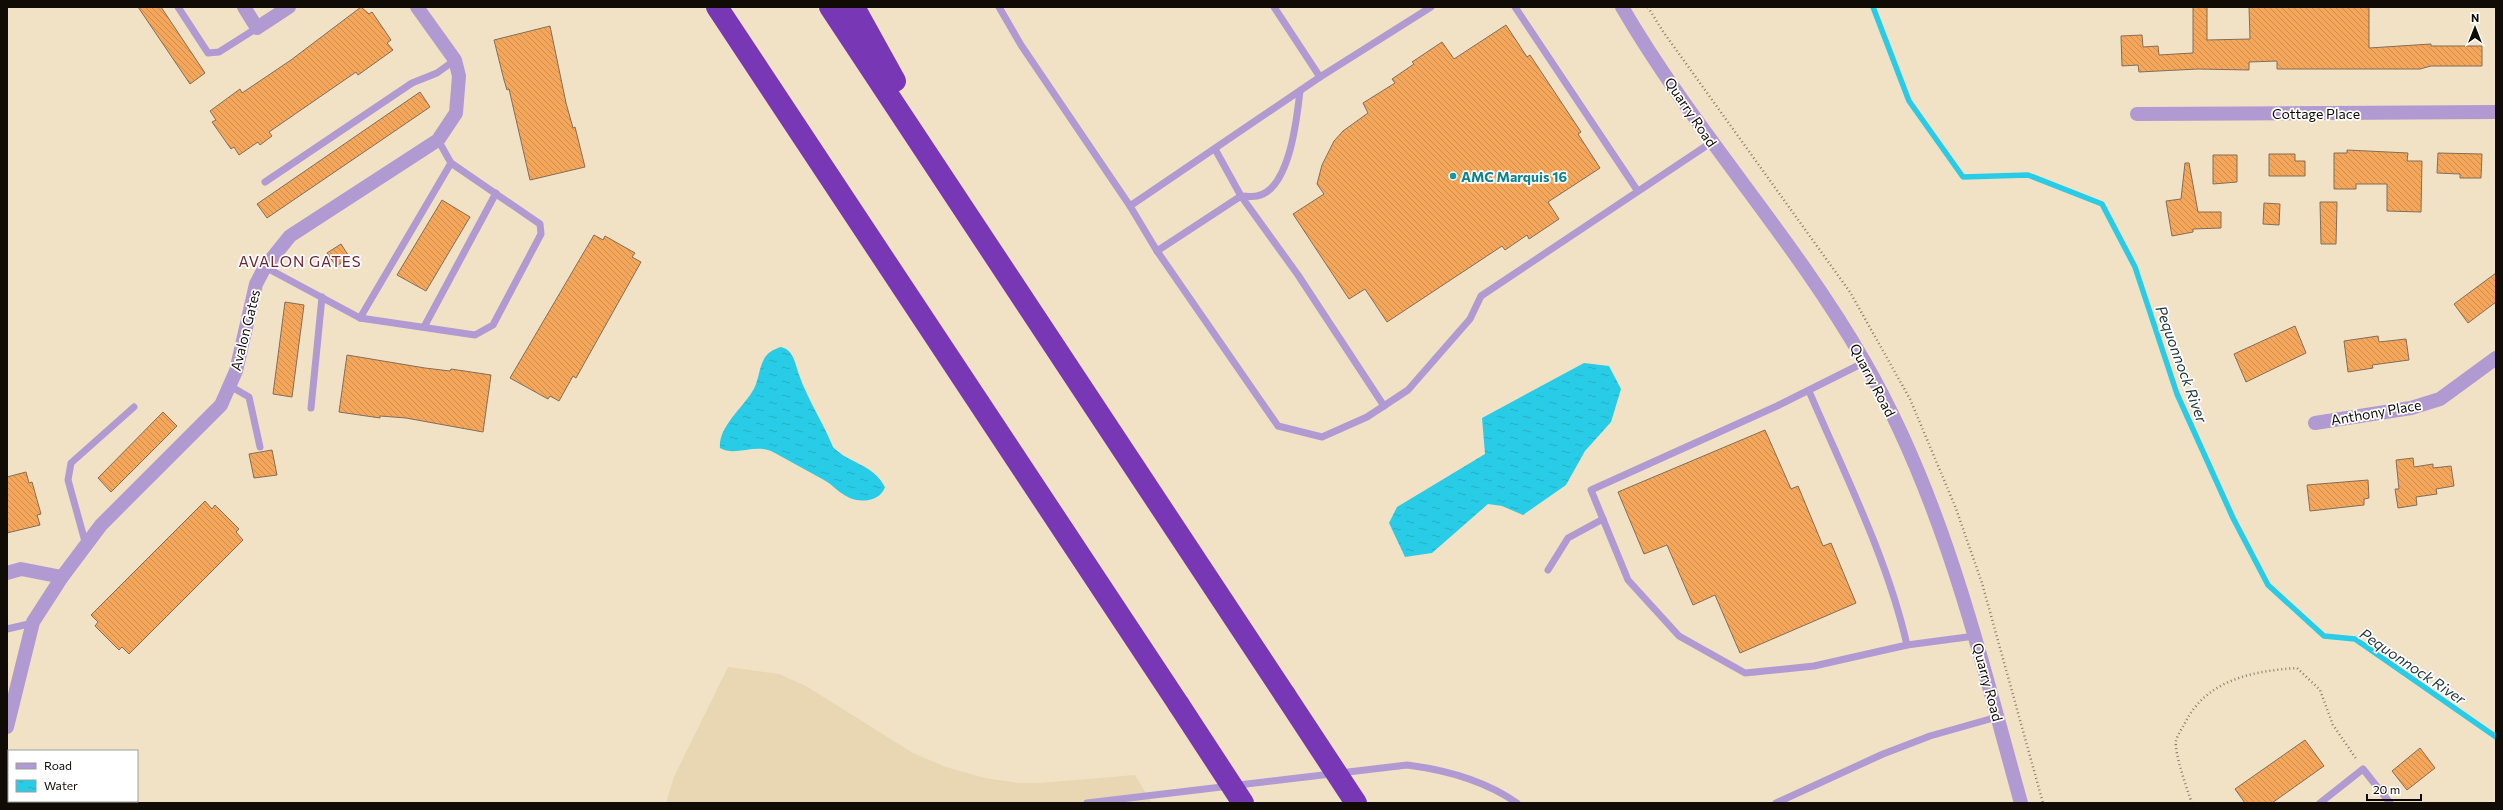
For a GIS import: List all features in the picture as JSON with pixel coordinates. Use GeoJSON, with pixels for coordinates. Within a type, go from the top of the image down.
{"type":"FeatureCollection","features":[{"type":"Feature","properties":{"kind":"highway"},"geometry":{"type":"LineString","coordinates":[[717,7],[1243,803]]}},
{"type":"Feature","properties":{"kind":"highway"},"geometry":{"type":"LineString","coordinates":[[830,7],[1356,803]]}},
{"type":"Feature","properties":{"kind":"highway"},"geometry":{"type":"LineString","coordinates":[[854,7],[965,211]]}},
{"type":"Feature","properties":{"kind":"street"},"geometry":{"type":"LineString","coordinates":[[244,7],[257,28],[289,7]]}},
{"type":"Feature","properties":{"kind":"street","name":"Avalon Gates"},"geometry":{"type":"LineString","coordinates":[[7,727],[33,622],[62,577],[101,525],[221,405],[236,371],[256,284],[265,267],[290,236],[438,140],[456,113],[460,76],[455,60],[417,7]]}},
{"type":"Feature","properties":{"kind":"street","name":"Quarry Road"},"geometry":{"type":"LineString","coordinates":[[1622,7],[1712,142],[1829,302],[1885,399],[1917,468],[1950,555],[1975,636],[2021,803]]}},
{"type":"Feature","properties":{"kind":"street","name":"Cottage Place"},"geometry":{"type":"LineString","coordinates":[[2137,114],[2496,112]]}},
{"type":"Feature","properties":{"kind":"street","name":"Anthony Place"},"geometry":{"type":"LineString","coordinates":[[2315,423],[2411,408],[2440,399],[2496,358]]}},
{"type":"Feature","properties":{"kind":"street"},"geometry":{"type":"LineString","coordinates":[[7,573],[21,569],[62,577]]}},
{"type":"Feature","properties":{"kind":"lane"},"geometry":{"type":"LineString","coordinates":[[178,7],[208,53],[219,52],[257,28]]}},
{"type":"Feature","properties":{"kind":"lane"},"geometry":{"type":"LineString","coordinates":[[999,7],[1021,45],[1130,206],[1156,251],[1278,426],[1322,437],[1367,417],[1408,390],[1440,356],[1470,319],[1481,296],[1637,190],[1712,142]]}},
{"type":"Feature","properties":{"kind":"lane"},"geometry":{"type":"LineString","coordinates":[[1274,7],[1320,77]]}},
{"type":"Feature","properties":{"kind":"lane"},"geometry":{"type":"LineString","coordinates":[[1130,206],[1320,77],[1431,7]]}},
{"type":"Feature","properties":{"kind":"lane"},"geometry":{"type":"LineString","coordinates":[[1515,7],[1637,190]]}},
{"type":"Feature","properties":{"kind":"lane"},"geometry":{"type":"LineString","coordinates":[[265,182],[412,83],[437,73],[455,60]]}},
{"type":"Feature","properties":{"kind":"lane"},"geometry":{"type":"LineString","coordinates":[[1156,251],[1241,196],[1258,196],[1271,188],[1289,157],[1296,128],[1300,91]]}},
{"type":"Feature","properties":{"kind":"lane"},"geometry":{"type":"LineString","coordinates":[[265,267],[360,318],[475,335],[492,325],[541,234],[540,224],[451,163],[438,140]]}},
{"type":"Feature","properties":{"kind":"lane"},"geometry":{"type":"LineString","coordinates":[[1215,149],[1241,196],[1298,274],[1384,406]]}},
{"type":"Feature","properties":{"kind":"lane"},"geometry":{"type":"LineString","coordinates":[[360,318],[451,163]]}},
{"type":"Feature","properties":{"kind":"lane"},"geometry":{"type":"LineString","coordinates":[[424,327],[496,193]]}},
{"type":"Feature","properties":{"kind":"lane"},"geometry":{"type":"LineString","coordinates":[[311,408],[322,298]]}},
{"type":"Feature","properties":{"kind":"lane"},"geometry":{"type":"LineString","coordinates":[[1865,362],[1809,390],[1591,490],[1628,580],[1679,636],[1745,673],[1814,666],[1907,644],[1975,636]]}},
{"type":"Feature","properties":{"kind":"lane"},"geometry":{"type":"LineString","coordinates":[[230,386],[249,397],[260,447]]}},
{"type":"Feature","properties":{"kind":"lane"},"geometry":{"type":"LineString","coordinates":[[1809,390],[1899,610],[1907,644]]}},
{"type":"Feature","properties":{"kind":"lane"},"geometry":{"type":"LineString","coordinates":[[86,545],[68,480],[70,463],[134,407]]}},
{"type":"Feature","properties":{"kind":"lane"},"geometry":{"type":"LineString","coordinates":[[1548,570],[1568,538],[1603,519]]}},
{"type":"Feature","properties":{"kind":"lane"},"geometry":{"type":"LineString","coordinates":[[7,630],[33,622]]}},
{"type":"Feature","properties":{"kind":"lane"},"geometry":{"type":"LineString","coordinates":[[1776,803],[1883,754],[1930,736],[1997,717]]}},
{"type":"Feature","properties":{"kind":"lane"},"geometry":{"type":"LineString","coordinates":[[1087,803],[1107,802],[1407,765],[1453,773],[1486,786],[1517,803]]}},
{"type":"Feature","properties":{"kind":"lane"},"geometry":{"type":"LineString","coordinates":[[2320,803],[2363,768],[2390,803]]}},
{"type":"Feature","properties":{"kind":"path"},"geometry":{"type":"LineString","coordinates":[[2192,803],[2187,791],[2176,742],[2189,712],[2218,685],[2263,670],[2297,668],[2320,690],[2333,725],[2363,768]]}},
{"type":"Feature","properties":{"kind":"shaded area"},"geometry":{"type":"Polygon","coordinates":[[[728,667],[779,674],[806,686],[913,753],[946,767],[985,778],[1018,783],[1040,783],[1135,775],[1152,803],[666,803],[674,777],[728,667]]]}},
{"type":"Feature","properties":{"kind":"water"},"geometry":{"type":"Polygon","coordinates":[[[781,347],[790,352],[793,357],[807,395],[833,447],[839,453],[867,468],[880,479],[885,487],[879,496],[874,499],[863,501],[851,499],[824,480],[773,452],[760,449],[732,451],[720,448],[720,441],[723,433],[754,388],[764,359],[771,352],[781,347]]]}},
{"type":"Feature","properties":{"kind":"water"},"geometry":{"type":"Polygon","coordinates":[[[1584,363],[1609,366],[1621,389],[1611,422],[1585,451],[1566,485],[1523,515],[1502,506],[1488,504],[1432,553],[1405,557],[1389,523],[1397,507],[1485,454],[1482,418],[1584,363]]]}},
{"type":"Feature","properties":{"kind":"building"},"geometry":{"type":"Polygon","coordinates":[[[138,7],[161,7],[205,73],[190,84],[138,7]]]}},
{"type":"Feature","properties":{"kind":"building"},"geometry":{"type":"Polygon","coordinates":[[[361,7],[369,14],[372,12],[391,40],[387,43],[393,50],[358,75],[356,72],[269,132],[272,136],[260,145],[258,142],[239,155],[234,147],[231,149],[212,122],[216,120],[210,111],[240,89],[242,93],[291,60],[361,7]]]}},
{"type":"Feature","properties":{"kind":"building"},"geometry":{"type":"Polygon","coordinates":[[[2193,7],[2207,7],[2207,40],[2250,39],[2249,7],[2369,7],[2369,48],[2431,44],[2431,46],[2482,46],[2482,66],[2431,66],[2420,69],[2277,69],[2277,61],[2249,62],[2249,70],[2198,69],[2139,72],[2138,65],[2122,66],[2121,36],[2142,35],[2143,47],[2158,46],[2159,55],[2193,53],[2193,7]]]}},
{"type":"Feature","properties":{"kind":"building","name":"AMC Marquis 16"},"geometry":{"type":"Polygon","coordinates":[[[1506,25],[1527,57],[1530,55],[1581,132],[1578,134],[1600,168],[1548,202],[1559,219],[1529,239],[1527,235],[1505,250],[1502,246],[1387,322],[1365,289],[1349,299],[1293,214],[1324,194],[1317,184],[1322,165],[1334,141],[1343,131],[1368,113],[1363,103],[1395,83],[1392,79],[1414,64],[1412,62],[1442,42],[1454,59],[1506,25]]]}},
{"type":"Feature","properties":{"kind":"building"},"geometry":{"type":"Polygon","coordinates":[[[550,26],[566,103],[573,128],[575,127],[585,167],[530,180],[509,89],[507,90],[494,40],[550,26]]]}},
{"type":"Feature","properties":{"kind":"building"},"geometry":{"type":"Polygon","coordinates":[[[420,92],[430,107],[267,218],[257,204],[420,92]]]}},
{"type":"Feature","properties":{"kind":"building"},"geometry":{"type":"Polygon","coordinates":[[[2347,150],[2408,153],[2407,161],[2422,161],[2421,212],[2387,211],[2387,184],[2356,184],[2356,189],[2334,189],[2334,153],[2347,153],[2347,150]]]}},
{"type":"Feature","properties":{"kind":"building"},"geometry":{"type":"Polygon","coordinates":[[[2438,153],[2482,154],[2481,178],[2460,178],[2460,174],[2437,173],[2438,153]]]}},
{"type":"Feature","properties":{"kind":"building"},"geometry":{"type":"Polygon","coordinates":[[[2269,154],[2295,154],[2295,161],[2305,161],[2305,176],[2269,176],[2269,154]]]}},
{"type":"Feature","properties":{"kind":"building"},"geometry":{"type":"Polygon","coordinates":[[[2213,155],[2237,155],[2237,182],[2213,184],[2213,155]]]}},
{"type":"Feature","properties":{"kind":"building"},"geometry":{"type":"Polygon","coordinates":[[[2185,163],[2189,163],[2198,212],[2221,212],[2221,228],[2193,229],[2193,232],[2172,236],[2166,201],[2181,199],[2185,163]]]}},
{"type":"Feature","properties":{"kind":"building"},"geometry":{"type":"Polygon","coordinates":[[[442,200],[470,217],[426,291],[397,275],[442,200]]]}},
{"type":"Feature","properties":{"kind":"building"},"geometry":{"type":"Polygon","coordinates":[[[2320,202],[2337,202],[2336,244],[2321,244],[2320,202]]]}},
{"type":"Feature","properties":{"kind":"building"},"geometry":{"type":"Polygon","coordinates":[[[2264,203],[2280,204],[2279,225],[2263,224],[2264,203]]]}},
{"type":"Feature","properties":{"kind":"building"},"geometry":{"type":"Polygon","coordinates":[[[594,235],[603,240],[605,236],[635,253],[632,257],[641,262],[576,378],[573,376],[559,401],[550,396],[548,399],[510,378],[594,235]]]}},
{"type":"Feature","properties":{"kind":"building"},"geometry":{"type":"Polygon","coordinates":[[[341,244],[350,258],[336,266],[327,253],[341,244]]]}},
{"type":"Feature","properties":{"kind":"building"},"geometry":{"type":"Polygon","coordinates":[[[2496,273],[2496,302],[2468,323],[2454,304],[2496,273]]]}},
{"type":"Feature","properties":{"kind":"building"},"geometry":{"type":"Polygon","coordinates":[[[285,302],[304,305],[292,397],[273,394],[285,302]]]}},
{"type":"Feature","properties":{"kind":"building"},"geometry":{"type":"Polygon","coordinates":[[[2295,326],[2306,353],[2246,382],[2234,354],[2295,326]]]}},
{"type":"Feature","properties":{"kind":"building"},"geometry":{"type":"Polygon","coordinates":[[[2378,336],[2379,342],[2406,339],[2409,360],[2372,365],[2373,368],[2348,372],[2344,341],[2378,336]]]}},
{"type":"Feature","properties":{"kind":"building"},"geometry":{"type":"Polygon","coordinates":[[[347,355],[425,368],[450,371],[451,369],[491,375],[483,432],[406,418],[380,416],[380,418],[339,412],[347,355]]]}},
{"type":"Feature","properties":{"kind":"building"},"geometry":{"type":"Polygon","coordinates":[[[163,412],[177,426],[111,492],[98,478],[163,412]]]}},
{"type":"Feature","properties":{"kind":"building"},"geometry":{"type":"Polygon","coordinates":[[[1765,430],[1791,489],[1798,486],[1823,546],[1831,543],[1856,603],[1740,653],[1715,595],[1693,605],[1667,545],[1644,554],[1618,492],[1765,430]]]}},
{"type":"Feature","properties":{"kind":"building"},"geometry":{"type":"Polygon","coordinates":[[[272,450],[277,475],[254,478],[249,454],[272,450]]]}},
{"type":"Feature","properties":{"kind":"building"},"geometry":{"type":"Polygon","coordinates":[[[2413,458],[2414,467],[2433,464],[2433,468],[2451,466],[2454,486],[2436,489],[2437,494],[2416,497],[2417,505],[2398,508],[2395,489],[2399,489],[2396,460],[2413,458]]]}},
{"type":"Feature","properties":{"kind":"building"},"geometry":{"type":"Polygon","coordinates":[[[26,472],[29,483],[32,482],[41,514],[37,515],[40,525],[7,533],[7,477],[26,472]]]}},
{"type":"Feature","properties":{"kind":"building"},"geometry":{"type":"Polygon","coordinates":[[[2368,480],[2369,498],[2364,499],[2364,505],[2310,511],[2307,485],[2368,480]]]}},
{"type":"Feature","properties":{"kind":"building"},"geometry":{"type":"Polygon","coordinates":[[[205,501],[212,509],[215,505],[239,529],[236,532],[243,540],[129,654],[122,647],[119,650],[95,626],[98,622],[91,615],[205,501]]]}},
{"type":"Feature","properties":{"kind":"building"},"geometry":{"type":"Polygon","coordinates":[[[2305,740],[2324,766],[2272,803],[2245,803],[2235,789],[2305,740]]]}},
{"type":"Feature","properties":{"kind":"building"},"geometry":{"type":"Polygon","coordinates":[[[2420,748],[2435,768],[2407,790],[2392,771],[2420,748]]]}},
{"type":"Feature","properties":{"kind":"waterway","name":"Pequonnock River"},"geometry":{"type":"LineString","coordinates":[[1873,7],[1909,101],[1963,177],[2028,175],[2102,204],[2135,267],[2177,394],[2233,518],[2268,585],[2324,636],[2355,639],[2496,737]]}},
{"type":"Feature","properties":{"kind":"place","name":"AMC Marquis 16"},"geometry":{"type":"Point","coordinates":[1453,176]}},
{"type":"Feature","properties":{"kind":"district","name":"AVALON GATES"},"geometry":{"type":"Point","coordinates":[300,261]}}]}
